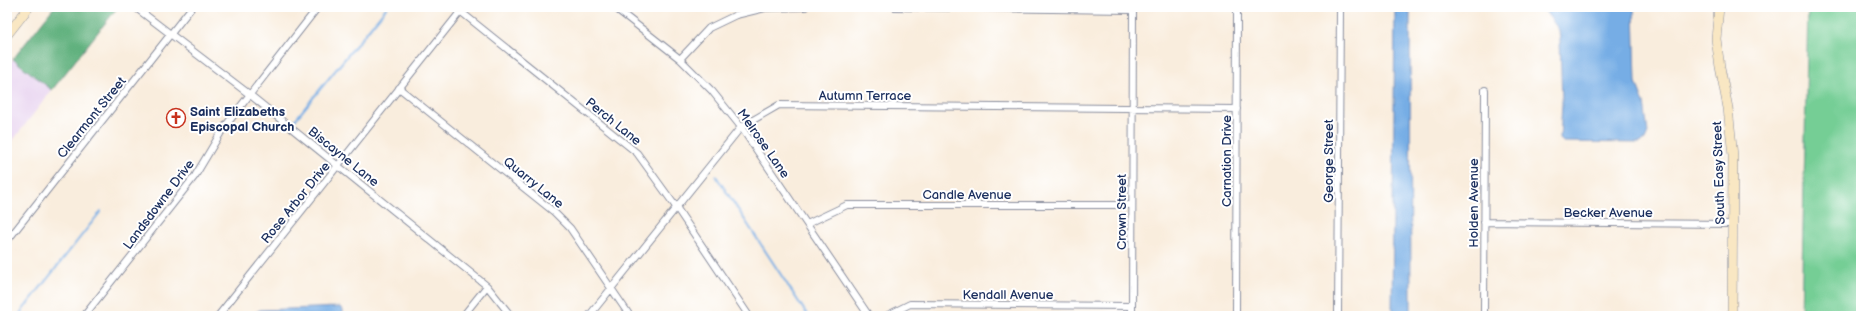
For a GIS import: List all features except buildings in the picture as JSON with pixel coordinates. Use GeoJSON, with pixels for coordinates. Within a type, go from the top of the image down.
{"type":"FeatureCollection","features":[{"type":"Feature","properties":{"kind":"street"},"geometry":{"type":"LineString","coordinates":[[7,35],[29,7]]}},
{"type":"Feature","properties":{"kind":"street","name":"Biscayne Lane"},"geometry":{"type":"LineString","coordinates":[[135,7],[249,94],[487,286],[511,316]]}},
{"type":"Feature","properties":{"kind":"street","name":"Clearmont Street"},"geometry":{"type":"LineString","coordinates":[[7,241],[192,7]]}},
{"type":"Feature","properties":{"kind":"street","name":"Landsdowne Drive"},"geometry":{"type":"LineString","coordinates":[[84,316],[195,176],[223,129],[318,7]]}},
{"type":"Feature","properties":{"kind":"street","name":"Melrose Lane"},"geometry":{"type":"LineString","coordinates":[[614,7],[680,59],[712,91],[741,128],[869,316]]}},
{"type":"Feature","properties":{"kind":"street"},"geometry":{"type":"LineString","coordinates":[[680,59],[709,28],[736,15],[765,8],[805,7]]}},
{"type":"Feature","properties":{"kind":"street"},"geometry":{"type":"LineString","coordinates":[[895,7],[1133,8]]}},
{"type":"Feature","properties":{"kind":"street","name":"Carnation Drive"},"geometry":{"type":"LineString","coordinates":[[1236,316],[1237,7]]}},
{"type":"Feature","properties":{"kind":"street","name":"George Street"},"geometry":{"type":"LineString","coordinates":[[1338,316],[1340,7]]}},
{"type":"Feature","properties":{"kind":"street","name":"South Easy Street"},"geometry":{"type":"LineString","coordinates":[[1719,7],[1716,39],[1732,133],[1732,316]]}},
{"type":"Feature","properties":{"kind":"street","name":"Crown Street"},"geometry":{"type":"LineString","coordinates":[[1132,316],[1133,8]]}},
{"type":"Feature","properties":{"kind":"street","name":"Rose Arbor Drive"},"geometry":{"type":"LineString","coordinates":[[218,316],[462,9]]}},
{"type":"Feature","properties":{"kind":"street","name":"Perch Lane"},"geometry":{"type":"LineString","coordinates":[[462,9],[636,153],[676,207],[749,316]]}},
{"type":"Feature","properties":{"kind":"street","name":"Quarry Lane"},"geometry":{"type":"LineString","coordinates":[[399,88],[554,212],[570,228],[630,316]]}},
{"type":"Feature","properties":{"kind":"street","name":"Holden Avenue"},"geometry":{"type":"LineString","coordinates":[[1484,316],[1485,90]]}},
{"type":"Feature","properties":{"kind":"street","name":"Autumn Terrace"},"geometry":{"type":"LineString","coordinates":[[589,316],[741,128],[779,105],[1237,109]]}},
{"type":"Feature","properties":{"kind":"street","name":"Candle Avenue"},"geometry":{"type":"LineString","coordinates":[[807,224],[847,205],[1132,205]]}},
{"type":"Feature","properties":{"kind":"street","name":"Becker Avenue"},"geometry":{"type":"LineString","coordinates":[[1484,222],[1732,224]]}},
{"type":"Feature","properties":{"kind":"street"},"geometry":{"type":"LineString","coordinates":[[463,316],[487,286]]}},
{"type":"Feature","properties":{"kind":"street","name":"Kendall Avenue"},"geometry":{"type":"LineString","coordinates":[[886,316],[910,304],[1132,306]]}},
{"type":"Feature","properties":{"kind":"shaded area"},"geometry":{"type":"Polygon","coordinates":[[[13,59],[52,90],[7,148],[7,66],[13,59]]]}},
{"type":"Feature","properties":{"kind":"green space"},"geometry":{"type":"Polygon","coordinates":[[[54,7],[118,7],[52,90],[13,59],[54,7]]]}},
{"type":"Feature","properties":{"kind":"green space"},"geometry":{"type":"Polygon","coordinates":[[[1808,7],[1861,7],[1861,316],[1801,316],[1808,7]]]}},
{"type":"Feature","properties":{"kind":"water"},"geometry":{"type":"Polygon","coordinates":[[[1395,7],[1410,7],[1411,316],[1392,316],[1395,7]]]}},
{"type":"Feature","properties":{"kind":"water"},"geometry":{"type":"Polygon","coordinates":[[[1542,7],[1634,7],[1636,82],[1644,103],[1648,133],[1645,140],[1640,143],[1563,142],[1560,139],[1562,103],[1559,30],[1542,7]]]}},
{"type":"Feature","properties":{"kind":"water"},"geometry":{"type":"Polygon","coordinates":[[[340,307],[343,310],[343,316],[248,316],[260,310],[340,307]]]}},
{"type":"Feature","properties":{"kind":"waterway"},"geometry":{"type":"LineString","coordinates":[[295,120],[387,7]]}},
{"type":"Feature","properties":{"kind":"waterway"},"geometry":{"type":"LineString","coordinates":[[716,176],[808,316]]}},
{"type":"Feature","properties":{"kind":"waterway"},"geometry":{"type":"LineString","coordinates":[[18,316],[101,211]]}},
{"type":"Feature","properties":{"kind":"place","name":"Saint Elizabeths Episcopal Church"},"geometry":{"type":"Point","coordinates":[176,118]}}]}
